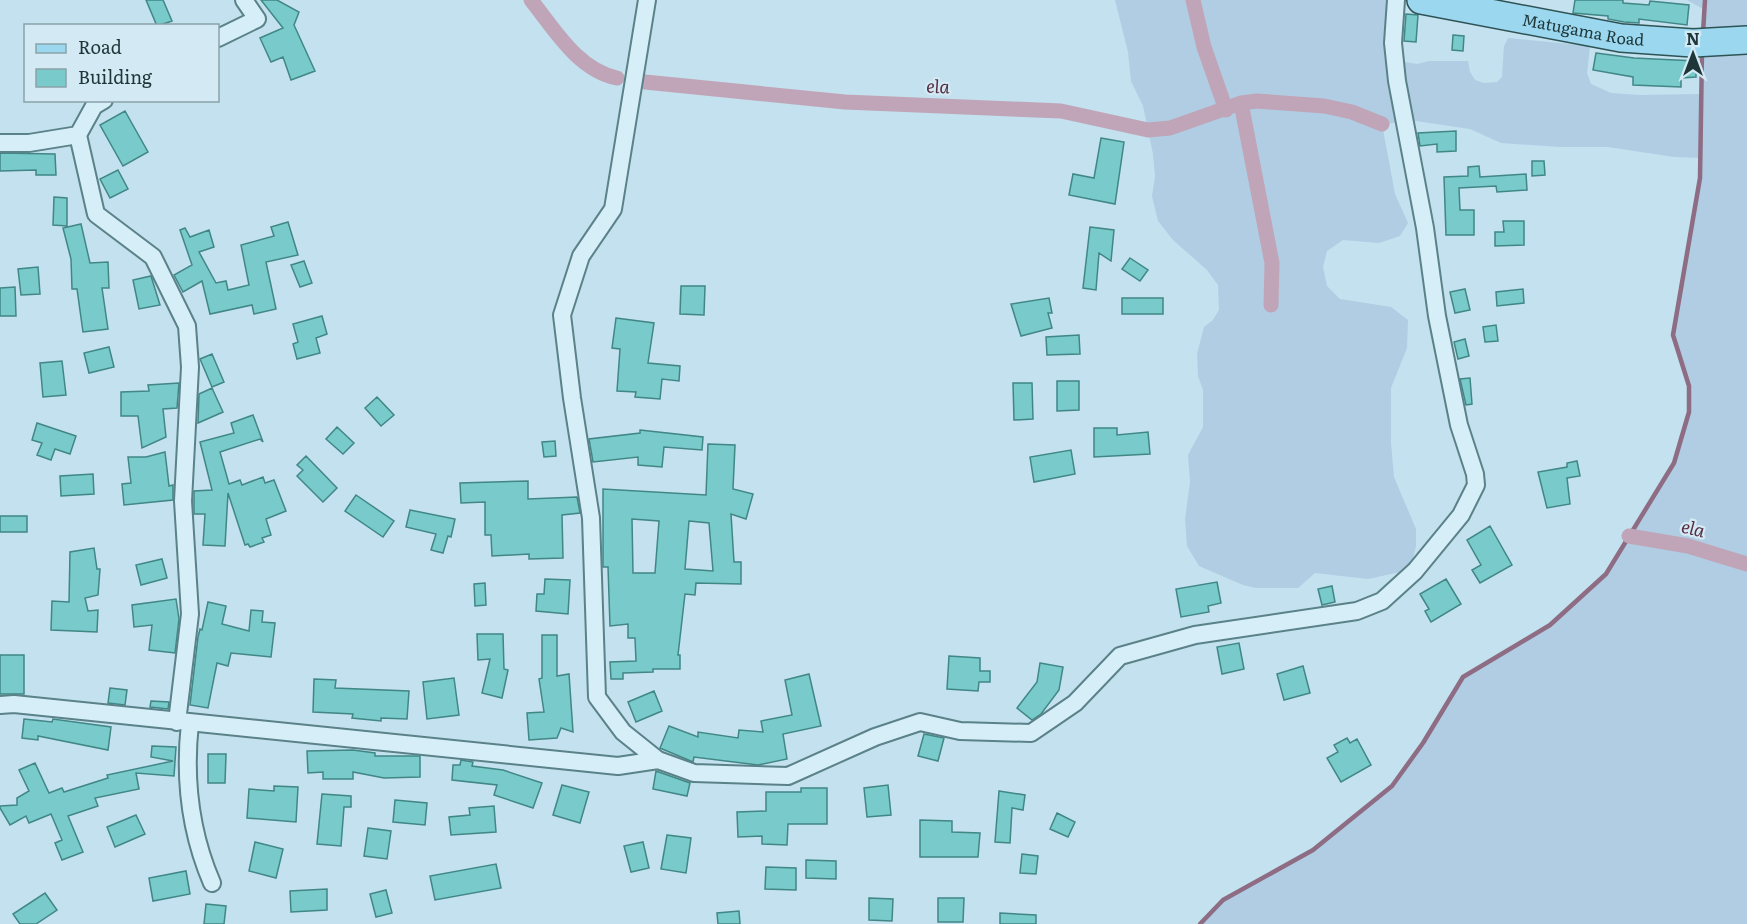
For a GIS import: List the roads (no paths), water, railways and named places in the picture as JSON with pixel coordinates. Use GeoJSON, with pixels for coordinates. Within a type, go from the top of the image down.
{"type":"FeatureCollection","features":[{"type":"Feature","properties":{"kind":"main road","name":"Matugama Road"},"geometry":{"type":"LineString","coordinates":[[1421,0],[1621,38],[1693,43],[1734,41]]}},
{"type":"Feature","properties":{"kind":"street"},"geometry":{"type":"LineString","coordinates":[[219,38],[257,19],[244,0]]}},
{"type":"Feature","properties":{"kind":"street"},"geometry":{"type":"LineString","coordinates":[[647,0],[613,209],[581,256],[562,315],[572,398],[591,518],[597,697],[623,732],[658,760],[694,773],[788,776],[875,737],[920,722],[960,731],[1031,733],[1075,703],[1120,656],[1195,635],[1357,611],[1382,601],[1415,571],[1461,515],[1476,485],[1475,474],[1459,424],[1437,316],[1423,216],[1397,81],[1393,43],[1396,0]]}},
{"type":"Feature","properties":{"kind":"street"},"geometry":{"type":"LineString","coordinates":[[101,102],[94,106],[78,135],[96,214],[153,257],[187,326],[190,367],[183,501],[190,614],[183,722],[191,811],[201,857],[212,883]]}},
{"type":"Feature","properties":{"kind":"street"},"geometry":{"type":"LineString","coordinates":[[0,144],[30,143],[78,135]]}},
{"type":"Feature","properties":{"kind":"street"},"geometry":{"type":"LineString","coordinates":[[0,705],[14,704],[618,766],[658,760]]}},
{"type":"Feature","properties":{"kind":"waterway","name":"ela"},"geometry":{"type":"LineString","coordinates":[[531,0],[558,36],[579,58],[603,74],[617,78]]}},
{"type":"Feature","properties":{"kind":"waterway","name":"ela"},"geometry":{"type":"LineString","coordinates":[[1193,0],[1204,47],[1226,110]]}},
{"type":"Feature","properties":{"kind":"waterway"},"geometry":{"type":"LineString","coordinates":[[1703,33],[1705,0]]}},
{"type":"Feature","properties":{"kind":"waterway"},"geometry":{"type":"LineString","coordinates":[[1200,924],[1223,900],[1313,850],[1392,786],[1423,743],[1463,677],[1550,625],[1606,574],[1674,463],[1689,412],[1689,386],[1673,335],[1700,178],[1702,51]]}},
{"type":"Feature","properties":{"kind":"waterway","name":"ela"},"geometry":{"type":"LineString","coordinates":[[645,82],[845,102],[1061,111],[1148,130],[1170,128],[1241,103],[1257,101],[1324,106],[1352,112],[1382,124]]}},
{"type":"Feature","properties":{"kind":"waterway","name":"ela"},"geometry":{"type":"LineString","coordinates":[[1241,103],[1272,263],[1271,305]]}},
{"type":"Feature","properties":{"kind":"waterway","name":"ela"},"geometry":{"type":"LineString","coordinates":[[1629,536],[1688,546],[1747,564]]}}]}
